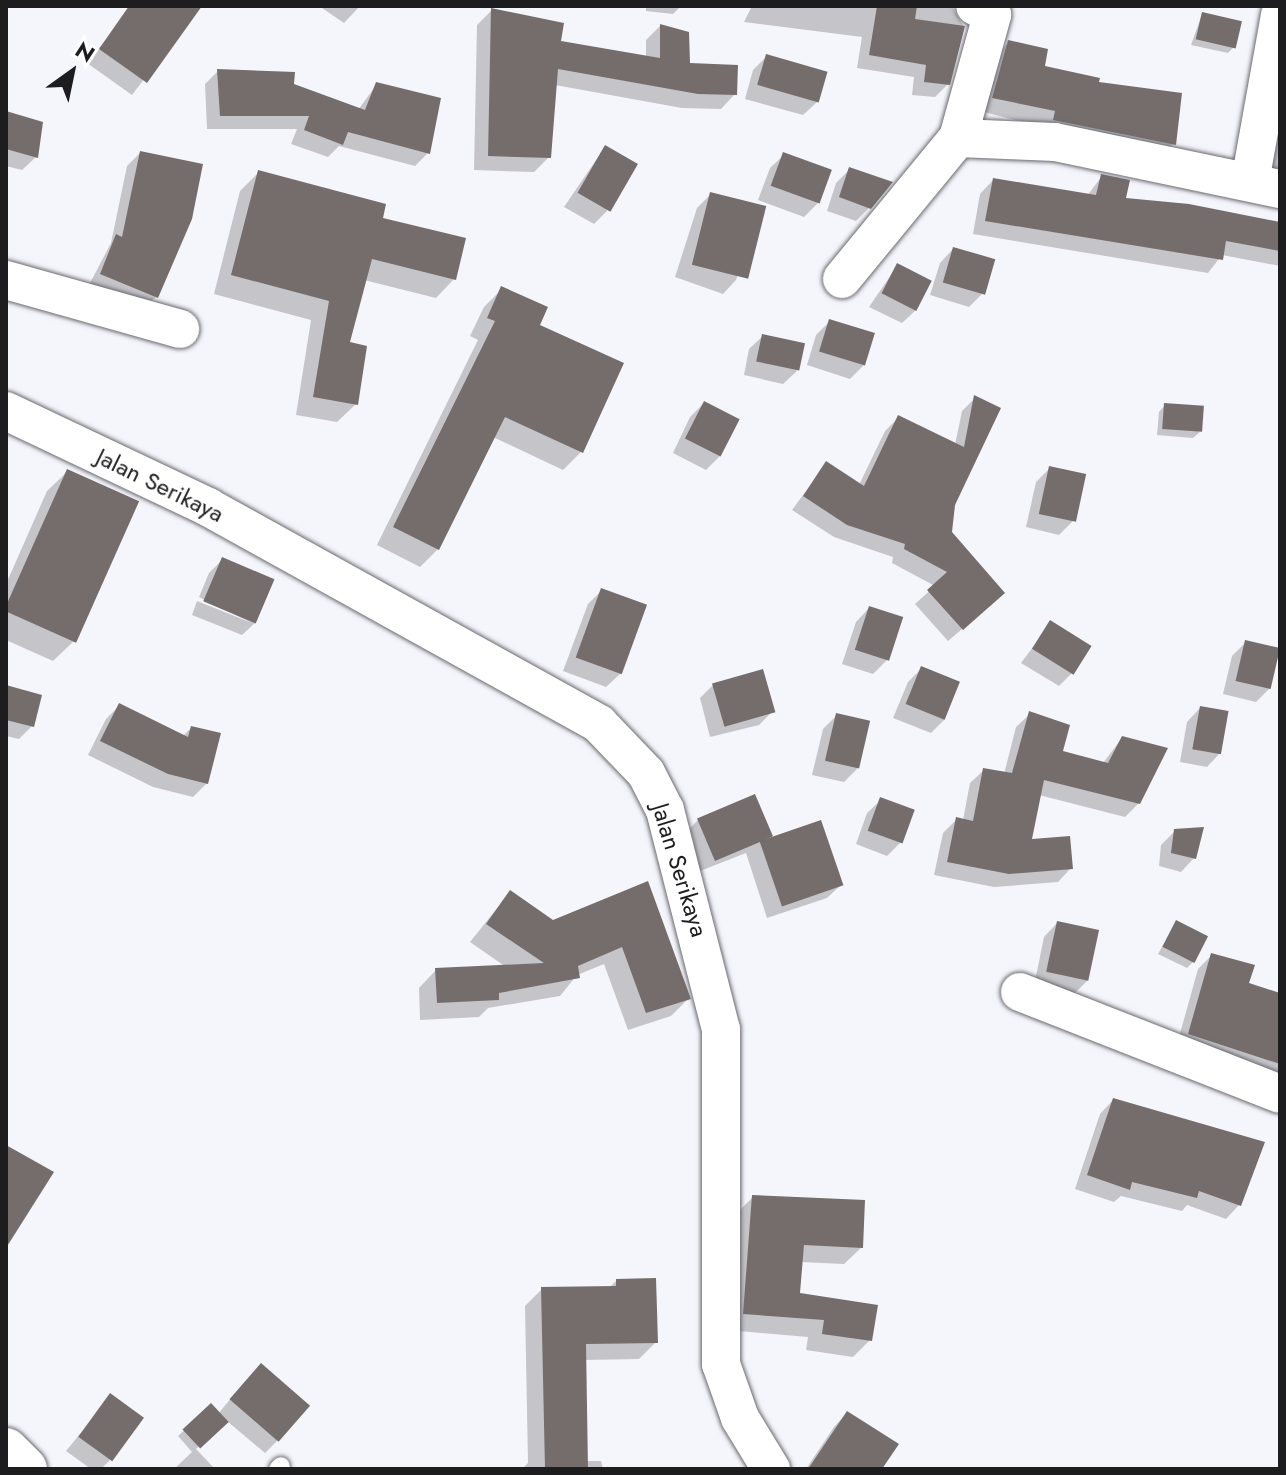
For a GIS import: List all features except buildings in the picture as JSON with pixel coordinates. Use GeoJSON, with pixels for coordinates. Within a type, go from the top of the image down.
{"type":"FeatureCollection","features":[{"type":"Feature","properties":{"kind":"main road"},"geometry":{"type":"LineString","coordinates":[[6,1450],[25,1469]]}},
{"type":"Feature","properties":{"kind":"street"},"geometry":{"type":"LineString","coordinates":[[842,279],[958,138],[992,15],[975,6]]}},
{"type":"Feature","properties":{"kind":"street"},"geometry":{"type":"LineString","coordinates":[[958,138],[1055,142],[1265,185],[1280,15]]}},
{"type":"Feature","properties":{"kind":"street"},"geometry":{"type":"LineString","coordinates":[[6,280],[180,329]]}},
{"type":"Feature","properties":{"kind":"street","name":"Jalan Serikaya"},"geometry":{"type":"LineString","coordinates":[[22,418],[208,507],[599,724],[646,773],[665,810],[721,1029],[721,1364],[740,1418],[771,1469]]}},
{"type":"Feature","properties":{"kind":"street"},"geometry":{"type":"LineString","coordinates":[[1020,992],[1280,1094]]}}]}
